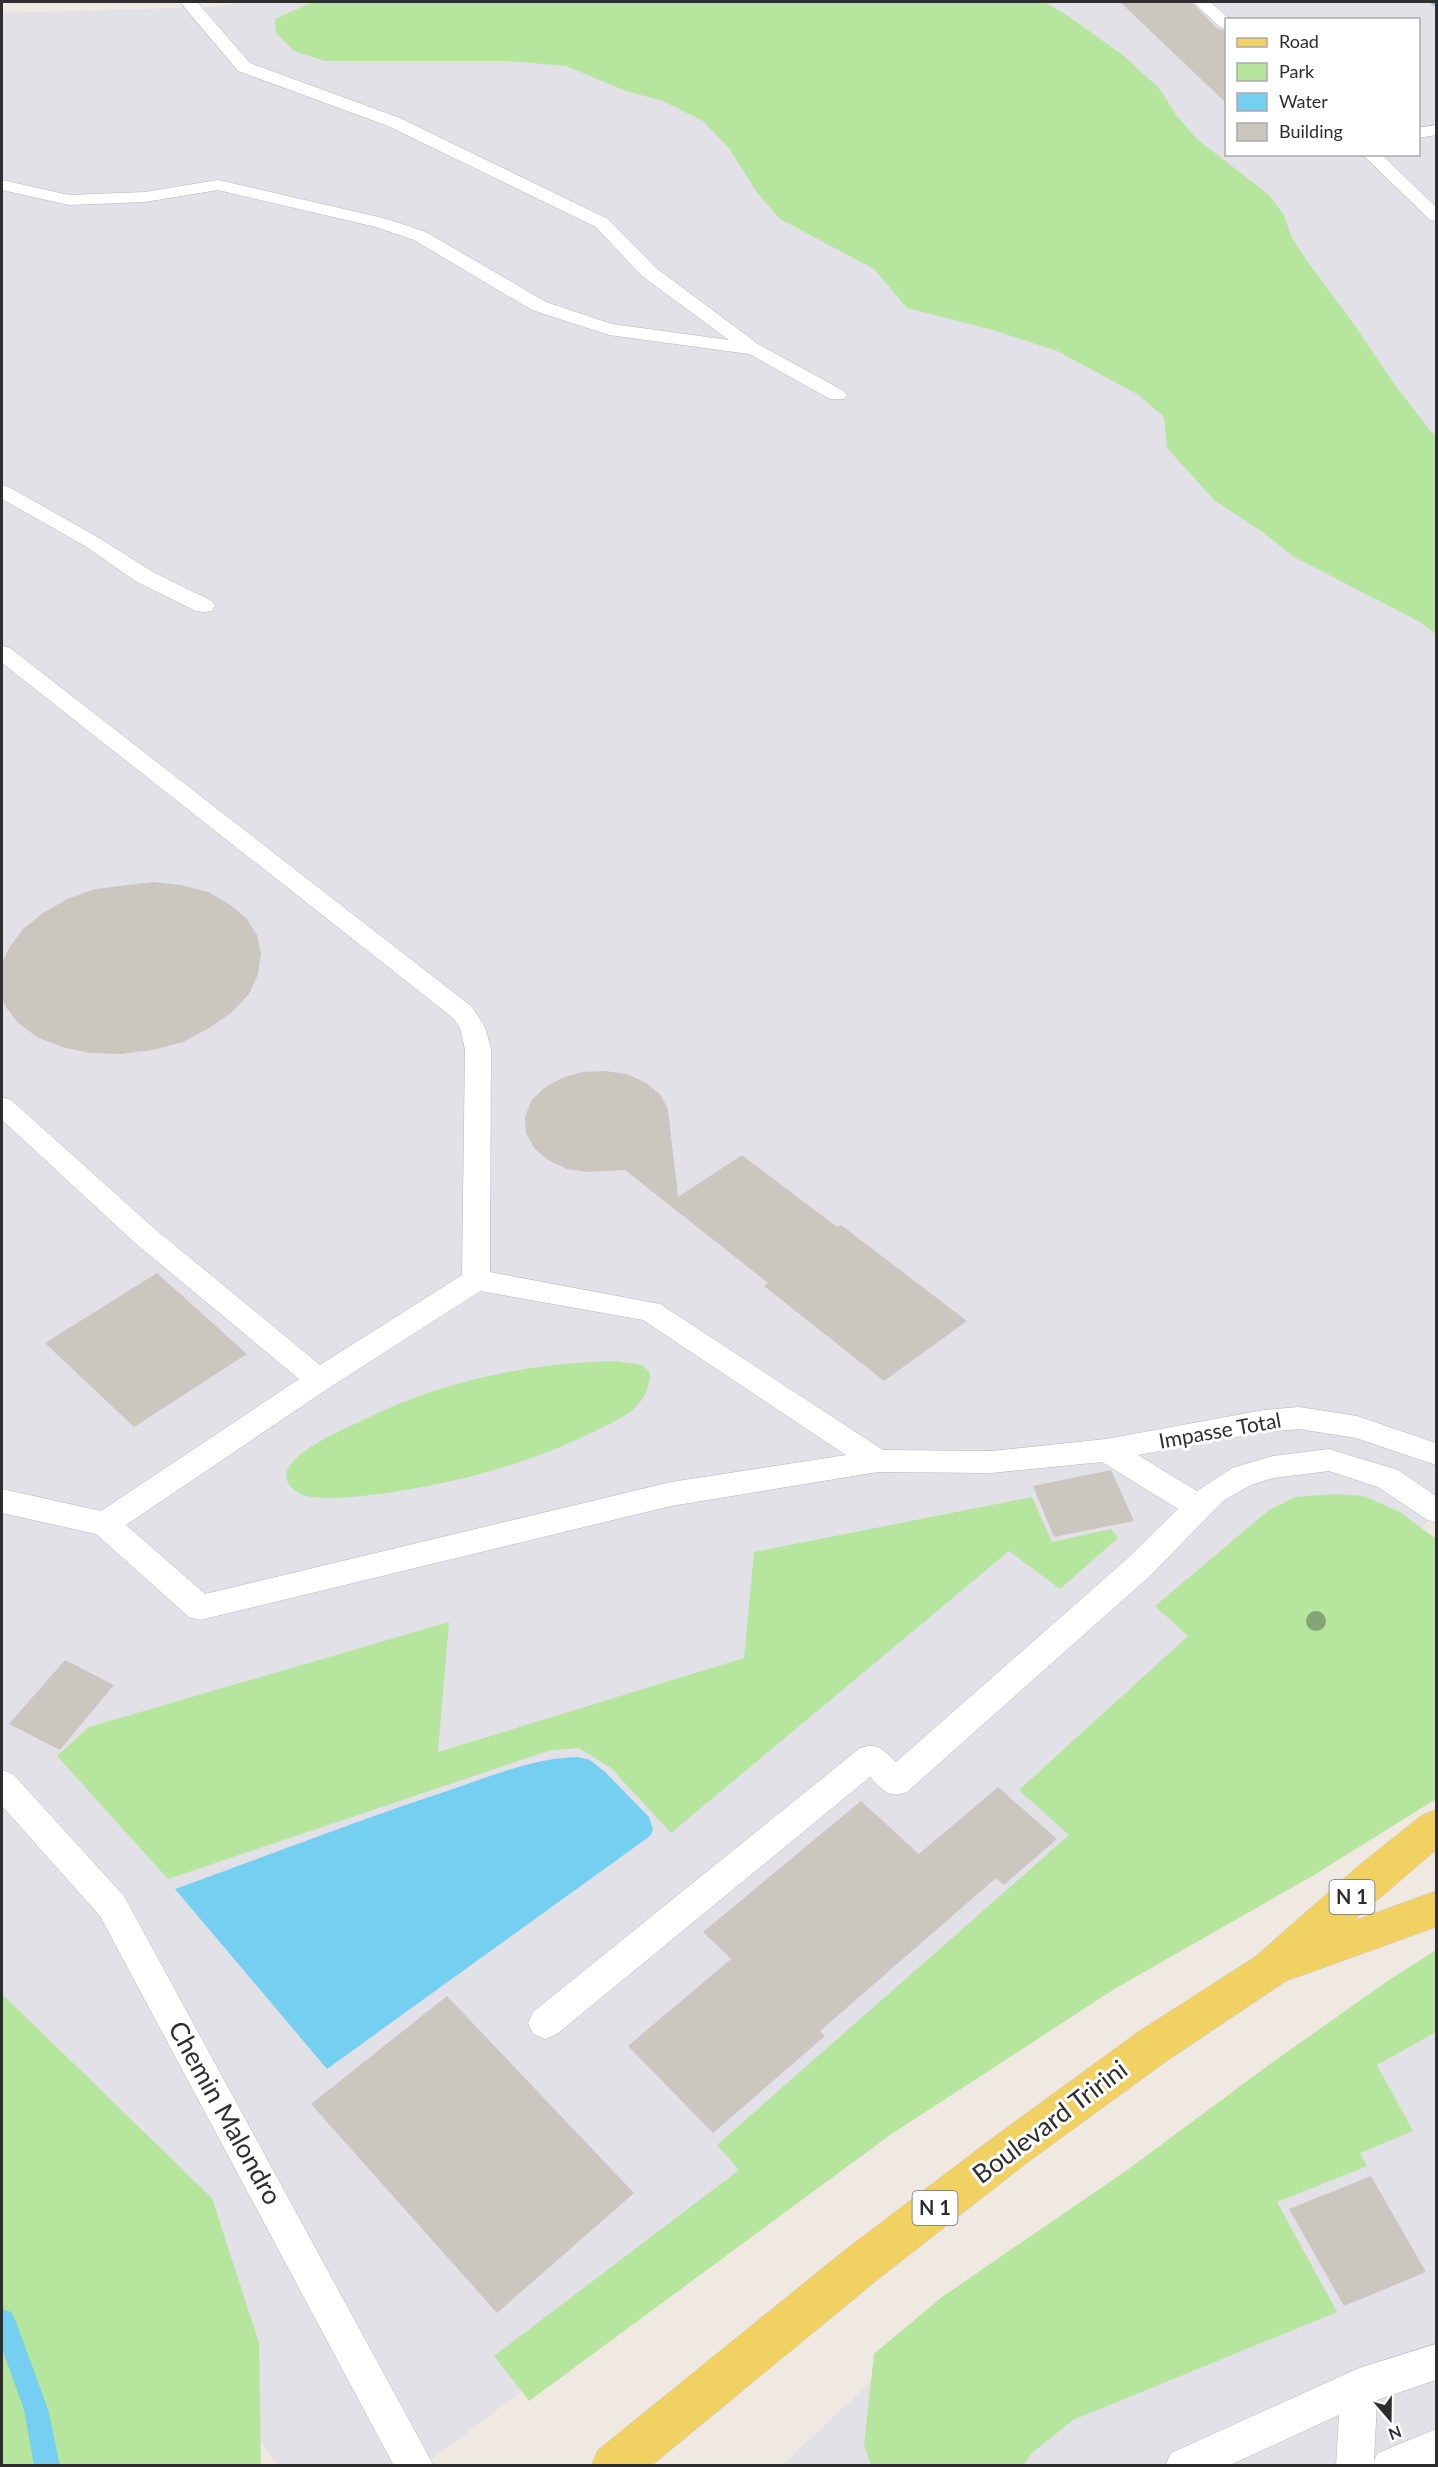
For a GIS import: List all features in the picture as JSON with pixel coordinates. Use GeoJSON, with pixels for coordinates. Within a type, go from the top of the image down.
{"type":"FeatureCollection","features":[{"type":"Feature","properties":{"kind":"main road","name":"Boulevard Tririni"},"geometry":{"type":"LineString","coordinates":[[614,2466],[861,2265],[1004,2155],[1153,2046],[1269,1970],[1371,1880],[1437,1827]]}},
{"type":"Feature","properties":{"kind":"main road","name":"Boulevard Tririni"},"geometry":{"type":"LineString","coordinates":[[1269,1970],[1437,1909]]}},
{"type":"Feature","properties":{"kind":"lane"},"geometry":{"type":"LineString","coordinates":[[188,2],[210,22],[231,54],[244,67],[394,122],[544,192],[602,223],[649,272],[754,349],[837,395]]}},
{"type":"Feature","properties":{"kind":"lane"},"geometry":{"type":"LineString","coordinates":[[1201,2],[1225,22]]}},
{"type":"Feature","properties":{"kind":"lane"},"geometry":{"type":"LineString","coordinates":[[1420,133],[1437,130]]}},
{"type":"Feature","properties":{"kind":"lane"},"geometry":{"type":"LineString","coordinates":[[1372,156],[1437,216]]}},
{"type":"Feature","properties":{"kind":"lane"},"geometry":{"type":"LineString","coordinates":[[2,185],[69,200],[144,197],[218,185],[381,222],[420,236],[539,306],[609,329],[754,349]]}},
{"type":"Feature","properties":{"kind":"lane"},"geometry":{"type":"LineString","coordinates":[[2,491],[92,542],[145,577],[204,606]]}},
{"type":"Feature","properties":{"kind":"lane"},"geometry":{"type":"LineString","coordinates":[[2,653],[462,1012],[472,1027],[478,1049],[476,1280]]}},
{"type":"Feature","properties":{"kind":"lane"},"geometry":{"type":"LineString","coordinates":[[2,1106],[145,1236],[319,1380]]}},
{"type":"Feature","properties":{"kind":"lane"},"geometry":{"type":"LineString","coordinates":[[2,1501],[105,1524],[319,1380],[476,1280],[650,1311],[878,1461]]}},
{"type":"Feature","properties":{"kind":"lane","name":"Impasse Total"},"geometry":{"type":"LineString","coordinates":[[105,1524],[200,1608],[671,1494],[878,1461],[991,1462],[1106,1450],[1264,1421],[1299,1418],[1357,1427],[1437,1454]]}},
{"type":"Feature","properties":{"kind":"lane"},"geometry":{"type":"LineString","coordinates":[[1106,1450],[1206,1500]]}},
{"type":"Feature","properties":{"kind":"lane"},"geometry":{"type":"LineString","coordinates":[[545,2023],[872,1758],[896,1782],[1140,1566],[1206,1500],[1242,1476],[1273,1467],[1329,1460],[1388,1478],[1437,1511]]}},
{"type":"Feature","properties":{"kind":"lane","name":"Chemin Malondro"},"geometry":{"type":"LineString","coordinates":[[2,1784],[112,1906],[415,2466]]}},
{"type":"Feature","properties":{"kind":"lane"},"geometry":{"type":"LineString","coordinates":[[1184,2466],[1359,2387],[1437,2362]]}},
{"type":"Feature","properties":{"kind":"lane"},"geometry":{"type":"LineString","coordinates":[[1354,2466],[1359,2387]]}},
{"type":"Feature","properties":{"kind":"lane"},"geometry":{"type":"LineString","coordinates":[[1391,2466],[1437,2448]]}},
{"type":"Feature","properties":{"kind":"shaded area"},"geometry":{"type":"Polygon","coordinates":[[[243,2],[1436,2],[1436,1511],[991,2036],[424,2465],[278,2465],[2,2078],[2,13],[213,7],[243,2]]]}},
{"type":"Feature","properties":{"kind":"shaded area"},"geometry":{"type":"Polygon","coordinates":[[[1436,1964],[1436,2465],[781,2466],[910,2345],[1436,1964]]]}},
{"type":"Feature","properties":{"kind":"green space"},"geometry":{"type":"Polygon","coordinates":[[[313,2],[1044,2],[1068,16],[1124,56],[1160,89],[1176,115],[1197,139],[1269,195],[1284,215],[1291,236],[1307,261],[1395,385],[1436,438],[1436,634],[1420,622],[1294,557],[1260,530],[1215,501],[1167,448],[1164,417],[1137,394],[1057,351],[993,330],[907,308],[874,269],[780,219],[758,194],[729,148],[703,121],[663,101],[626,91],[566,66],[508,61],[325,61],[294,51],[276,33],[275,19],[313,2]]]}},
{"type":"Feature","properties":{"kind":"green space"},"geometry":{"type":"Polygon","coordinates":[[[615,1361],[642,1365],[650,1373],[648,1388],[640,1402],[615,1421],[548,1452],[469,1477],[387,1493],[336,1498],[306,1496],[296,1491],[288,1483],[287,1473],[291,1464],[313,1446],[391,1407],[422,1395],[517,1370],[615,1361]]]}},
{"type":"Feature","properties":{"kind":"green space"},"geometry":{"type":"Polygon","coordinates":[[[1334,1494],[1364,1496],[1400,1512],[1436,1539],[1436,1799],[1314,1875],[1116,1988],[890,2135],[529,2401],[494,2356],[739,2170],[717,2145],[1069,1835],[1019,1790],[1188,1636],[1155,1606],[1269,1510],[1295,1497],[1334,1494]]]}},
{"type":"Feature","properties":{"kind":"green space"},"geometry":{"type":"Polygon","coordinates":[[[1032,1497],[1052,1542],[1111,1529],[1118,1538],[1060,1589],[1009,1551],[671,1833],[611,1768],[579,1748],[551,1750],[168,1879],[57,1756],[89,1727],[449,1622],[438,1752],[744,1658],[754,1552],[1032,1497]]]}},
{"type":"Feature","properties":{"kind":"green space"},"geometry":{"type":"Polygon","coordinates":[[[1436,1950],[1436,2032],[1377,2065],[1413,2131],[1360,2153],[1367,2166],[1277,2202],[1337,2312],[1073,2420],[1032,2453],[1024,2465],[871,2465],[864,2445],[874,2354],[942,2297],[1130,2168],[1270,2064],[1392,1978],[1436,1950]]]}},
{"type":"Feature","properties":{"kind":"green space"},"geometry":{"type":"Polygon","coordinates":[[[2,1994],[212,2198],[259,2343],[261,2465],[2,2465],[2,1994]]]}},
{"type":"Feature","properties":{"kind":"water"},"geometry":{"type":"Polygon","coordinates":[[[578,1757],[590,1760],[605,1772],[649,1817],[653,1830],[650,1836],[327,2069],[175,1889],[381,1813],[497,1774],[529,1764],[578,1757]]]}},
{"type":"Feature","properties":{"kind":"building"},"geometry":{"type":"Polygon","coordinates":[[[1120,2],[1191,2],[1218,29],[1225,31],[1225,102],[1120,2]]]}},
{"type":"Feature","properties":{"kind":"building"},"geometry":{"type":"Polygon","coordinates":[[[153,882],[181,885],[208,892],[229,904],[246,918],[257,935],[261,954],[258,974],[249,994],[231,1013],[183,1042],[153,1050],[121,1054],[90,1053],[62,1047],[37,1037],[18,1023],[5,1006],[2,996],[2,963],[9,948],[23,929],[43,913],[67,899],[95,889],[153,882]]]}},
{"type":"Feature","properties":{"kind":"building"},"geometry":{"type":"Polygon","coordinates":[[[605,1071],[627,1074],[646,1083],[660,1094],[668,1109],[678,1197],[742,1155],[837,1227],[841,1225],[967,1321],[884,1381],[764,1286],[768,1283],[625,1170],[589,1172],[567,1169],[548,1160],[534,1148],[526,1133],[525,1117],[531,1101],[544,1088],[562,1078],[582,1072],[605,1071]]]}},
{"type":"Feature","properties":{"kind":"building"},"geometry":{"type":"Polygon","coordinates":[[[157,1273],[247,1354],[134,1427],[45,1343],[157,1273]]]}},
{"type":"Feature","properties":{"kind":"building"},"geometry":{"type":"Polygon","coordinates":[[[1111,1470],[1134,1521],[1054,1537],[1033,1486],[1111,1470]]]}},
{"type":"Feature","properties":{"kind":"building"},"geometry":{"type":"Polygon","coordinates":[[[65,1660],[114,1685],[60,1750],[9,1724],[65,1660]]]}},
{"type":"Feature","properties":{"kind":"building"},"geometry":{"type":"Polygon","coordinates":[[[998,1787],[1057,1839],[1004,1885],[996,1878],[820,2031],[825,2036],[713,2133],[628,2046],[731,1959],[703,1932],[861,1801],[919,1854],[998,1787]]]}},
{"type":"Feature","properties":{"kind":"building"},"geometry":{"type":"Polygon","coordinates":[[[447,1996],[634,2193],[497,2313],[311,2104],[447,1996]]]}},
{"type":"Feature","properties":{"kind":"building"},"geometry":{"type":"Polygon","coordinates":[[[1371,2176],[1426,2272],[1344,2306],[1289,2209],[1371,2176]]]}},
{"type":"Feature","properties":{"kind":"waterway"},"geometry":{"type":"LineString","coordinates":[[2,2321],[36,2409],[47,2466]]}}]}
